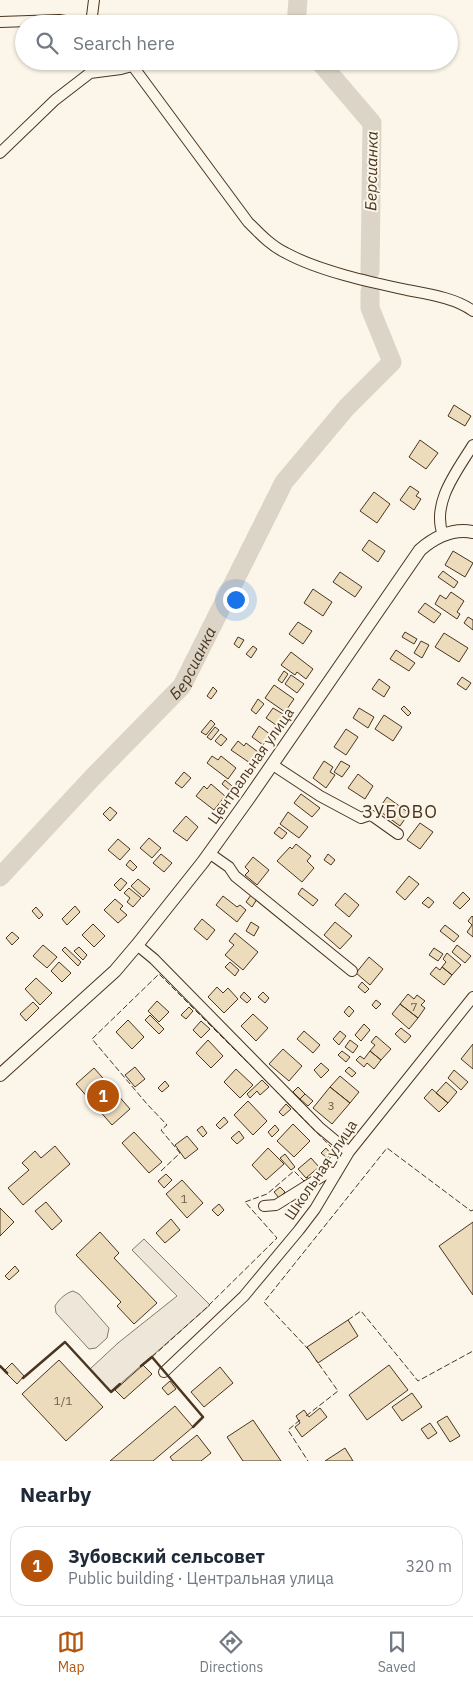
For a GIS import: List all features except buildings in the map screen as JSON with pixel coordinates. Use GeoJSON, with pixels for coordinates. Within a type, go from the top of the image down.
{"type":"FeatureCollection","features":[{"type":"Feature","properties":{"kind":"street"},"geometry":{"type":"LineString","coordinates":[[92,15],[94,0]]}},
{"type":"Feature","properties":{"kind":"street"},"geometry":{"type":"LineString","coordinates":[[0,22],[15,21]]}},
{"type":"Feature","properties":{"kind":"street"},"geometry":{"type":"LineString","coordinates":[[0,153],[55,100],[90,73],[121,70]]}},
{"type":"Feature","properties":{"kind":"street"},"geometry":{"type":"LineString","coordinates":[[135,70],[248,222],[266,240],[285,253],[303,260],[376,283],[437,296],[473,311]]}},
{"type":"Feature","properties":{"kind":"street"},"geometry":{"type":"LineString","coordinates":[[473,445],[443,499],[439,524],[443,535],[457,531],[473,532]]}},
{"type":"Feature","properties":{"kind":"street","name":"Центральная улица"},"geometry":{"type":"LineString","coordinates":[[0,1074],[115,972],[210,853],[273,765],[420,550],[434,538],[443,535]]}},
{"type":"Feature","properties":{"kind":"street"},"geometry":{"type":"LineString","coordinates":[[273,765],[345,810],[361,818],[370,815],[398,834]]}},
{"type":"Feature","properties":{"kind":"street"},"geometry":{"type":"LineString","coordinates":[[210,853],[229,867],[235,876],[352,970]]}},
{"type":"Feature","properties":{"kind":"street"},"geometry":{"type":"LineString","coordinates":[[137,945],[154,959],[319,1127],[348,1152]]}},
{"type":"Feature","properties":{"kind":"street","name":"Школьная улица"},"geometry":{"type":"LineString","coordinates":[[164,1372],[244,1296],[315,1209],[348,1152],[473,997]]}},
{"type":"Feature","properties":{"kind":"street"},"geometry":{"type":"LineString","coordinates":[[264,1206],[276,1205],[329,1172],[336,1174]]}},
{"type":"Feature","properties":{"kind":"shaded area"},"geometry":{"type":"Polygon","coordinates":[[[144,1239],[210,1305],[111,1392],[90,1369],[118,1343],[177,1296],[132,1250],[144,1239]]]}},
{"type":"Feature","properties":{"kind":"shaded area"},"geometry":{"type":"Polygon","coordinates":[[[73,1291],[79,1294],[109,1328],[107,1338],[96,1348],[89,1349],[56,1313],[55,1306],[65,1295],[73,1291]]]}},
{"type":"Feature","properties":{"kind":"waterway","name":"Берсианка"},"geometry":{"type":"LineString","coordinates":[[297,15],[298,0]]}},
{"type":"Feature","properties":{"kind":"waterway","name":"Берсианка"},"geometry":{"type":"LineString","coordinates":[[327,70],[372,123],[370,271]]}},
{"type":"Feature","properties":{"kind":"waterway","name":"Берсианка"},"geometry":{"type":"LineString","coordinates":[[0,877],[93,777],[182,686],[284,482],[347,407],[392,362],[370,308],[370,291]]}},
{"type":"Feature","properties":{"kind":"fence"},"geometry":{"type":"LineString","coordinates":[[161,1171],[180,1153],[161,1130],[167,1125],[92,1039],[159,974],[266,1081]]}},
{"type":"Feature","properties":{"kind":"fence"},"geometry":{"type":"LineString","coordinates":[[275,1090],[336,1152],[318,1169]]}},
{"type":"Feature","properties":{"kind":"fence"},"geometry":{"type":"LineString","coordinates":[[309,1350],[264,1302],[387,1148],[471,1211],[473,1210]]}},
{"type":"Feature","properties":{"kind":"fence"},"geometry":{"type":"LineString","coordinates":[[152,1357],[205,1309],[277,1238],[245,1202],[267,1194],[294,1171],[304,1181],[308,1177]]}},
{"type":"Feature","properties":{"kind":"fence"},"geometry":{"type":"LineString","coordinates":[[348,1320],[361,1311],[418,1381],[473,1351]]}},
{"type":"Feature","properties":{"kind":"fence"},"geometry":{"type":"LineString","coordinates":[[306,1416],[338,1391],[316,1360]]}},
{"type":"Feature","properties":{"kind":"fence"},"geometry":{"type":"LineString","coordinates":[[300,1420],[288,1430],[308,1461]]}},
{"type":"Feature","properties":{"kind":"wall"},"geometry":{"type":"LineString","coordinates":[[23,1378],[65,1342],[111,1392],[120,1384]]}},
{"type":"Feature","properties":{"kind":"wall"},"geometry":{"type":"LineString","coordinates":[[141,1366],[152,1357],[203,1417],[193,1427]]}},
{"type":"Feature","properties":{"kind":"wall"},"geometry":{"type":"LineString","coordinates":[[0,1366],[7,1373]]}},
{"type":"Feature","properties":{"kind":"place","name":"Зубовский сельсовет"},"geometry":{"type":"Point","coordinates":[103,1096]}},
{"type":"Feature","properties":{"kind":"district","name":"ЗУБОВО"},"geometry":{"type":"Point","coordinates":[400,812]}}]}
